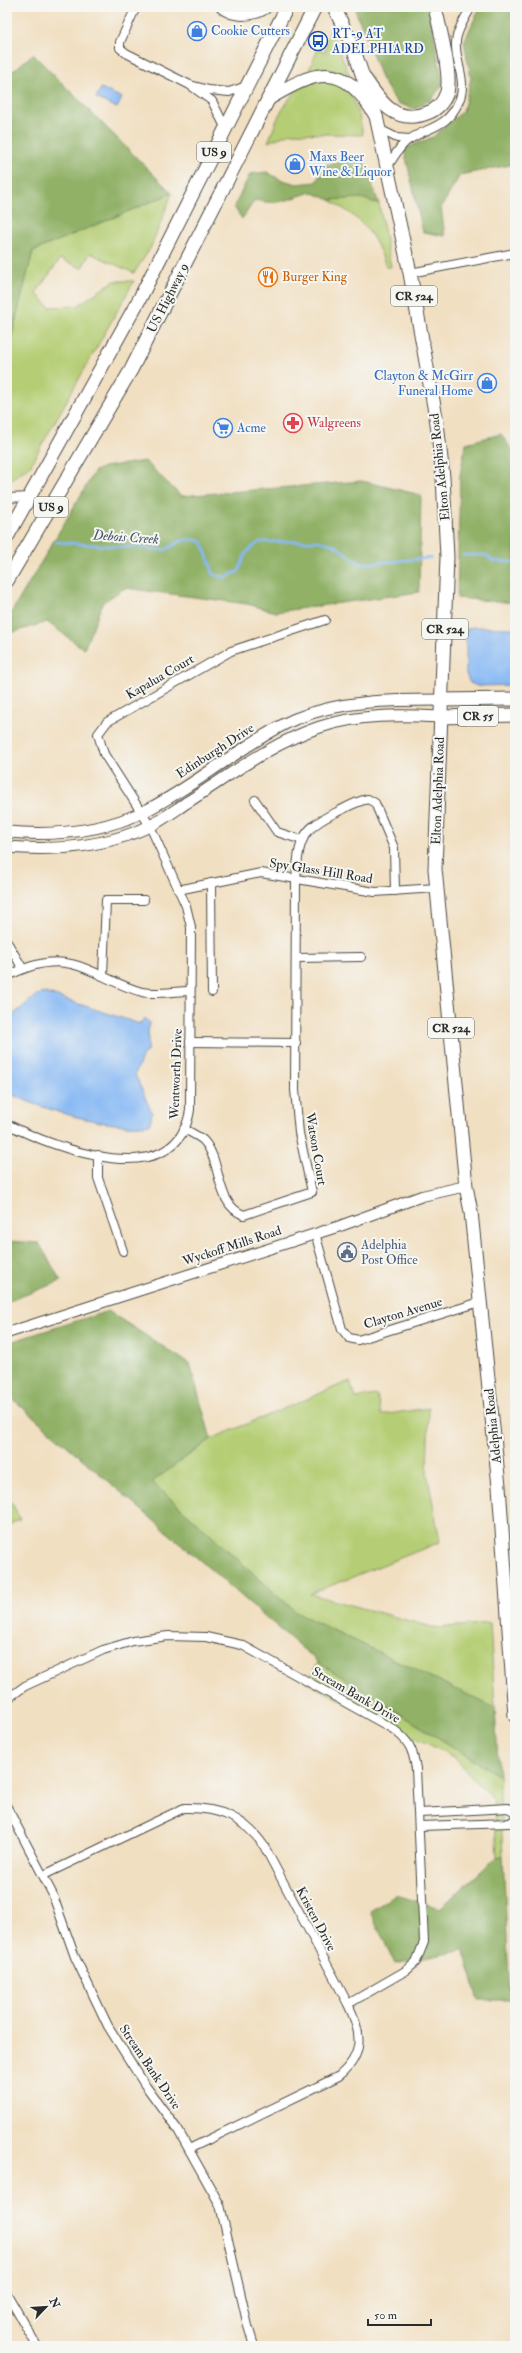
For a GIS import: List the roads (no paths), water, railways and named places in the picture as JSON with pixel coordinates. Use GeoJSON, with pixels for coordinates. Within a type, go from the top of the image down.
{"type":"FeatureCollection","features":[{"type":"Feature","properties":{"kind":"main road"},"geometry":{"type":"LineString","coordinates":[[222,7],[240,13],[256,12],[265,7]]}},
{"type":"Feature","properties":{"kind":"main road","name":"US Highway 9"},"geometry":{"type":"LineString","coordinates":[[9,527],[31,497],[137,304],[287,7]]}},
{"type":"Feature","properties":{"kind":"main road","name":"US Highway 9"},"geometry":{"type":"LineString","coordinates":[[7,581],[131,370],[315,7]]}},
{"type":"Feature","properties":{"kind":"main road","name":"Elton Adelphia Road"},"geometry":{"type":"LineString","coordinates":[[334,7],[354,47],[376,116],[410,273],[437,423],[445,496],[447,557],[440,700],[435,869],[437,888]]}},
{"type":"Feature","properties":{"kind":"main road"},"geometry":{"type":"LineString","coordinates":[[365,79],[378,98],[391,110],[404,117],[417,117],[430,112],[440,105],[447,91],[448,74],[435,7]]}},
{"type":"Feature","properties":{"kind":"main road"},"geometry":{"type":"LineString","coordinates":[[268,99],[305,78],[313,76],[329,76],[352,86],[365,98],[376,116]]}},
{"type":"Feature","properties":{"kind":"main road","name":"CR 55"},"geometry":{"type":"LineString","coordinates":[[440,700],[515,699]]}},
{"type":"Feature","properties":{"kind":"main road","name":"Edinburgh Drive"},"geometry":{"type":"LineString","coordinates":[[7,832],[35,834],[95,828],[142,812],[188,786],[273,730],[295,719],[315,712],[356,704],[440,700]]}},
{"type":"Feature","properties":{"kind":"main road","name":"CR 55"},"geometry":{"type":"LineString","coordinates":[[440,717],[515,715]]}},
{"type":"Feature","properties":{"kind":"main road"},"geometry":{"type":"LineString","coordinates":[[7,847],[37,849],[70,847],[98,843],[150,826],[281,743],[320,727],[368,716],[440,717]]}},
{"type":"Feature","properties":{"kind":"main road","name":"CR 524"},"geometry":{"type":"LineString","coordinates":[[437,888],[466,1186]]}},
{"type":"Feature","properties":{"kind":"main road","name":"Adelphia Road"},"geometry":{"type":"LineString","coordinates":[[466,1186],[480,1302],[499,1486],[514,1664],[515,1716]]}},
{"type":"Feature","properties":{"kind":"street"},"geometry":{"type":"LineString","coordinates":[[136,7],[120,42],[120,48],[136,58],[190,85],[212,101],[226,128]]}},
{"type":"Feature","properties":{"kind":"street"},"geometry":{"type":"LineString","coordinates":[[379,129],[397,138],[409,139],[432,130],[442,122],[459,102],[463,80],[456,40],[471,7]]}},
{"type":"Feature","properties":{"kind":"street"},"geometry":{"type":"LineString","coordinates":[[190,85],[219,92],[229,92],[247,86]]}},
{"type":"Feature","properties":{"kind":"street"},"geometry":{"type":"LineString","coordinates":[[387,167],[409,139]]}},
{"type":"Feature","properties":{"kind":"street"},"geometry":{"type":"LineString","coordinates":[[410,273],[515,253]]}},
{"type":"Feature","properties":{"kind":"street"},"geometry":{"type":"LineString","coordinates":[[7,498],[31,497]]}},
{"type":"Feature","properties":{"kind":"street","name":"Kapalua Court"},"geometry":{"type":"LineString","coordinates":[[142,812],[104,754],[98,734],[107,722],[231,651],[325,620]]}},
{"type":"Feature","properties":{"kind":"street"},"geometry":{"type":"LineString","coordinates":[[255,800],[277,832],[302,840],[305,833],[319,820],[368,799],[375,803],[394,848],[395,891]]}},
{"type":"Feature","properties":{"kind":"street","name":"Wentworth Drive"},"geometry":{"type":"LineString","coordinates":[[7,1124],[68,1148],[124,1161],[157,1156],[174,1145],[187,1124],[190,1110],[191,927],[186,906],[150,826],[142,812]]}},
{"type":"Feature","properties":{"kind":"street","name":"Watson Court"},"geometry":{"type":"LineString","coordinates":[[184,1129],[203,1140],[210,1151],[226,1199],[235,1212],[244,1215],[312,1192],[299,1134],[295,1090],[296,879],[299,848],[302,840]]}},
{"type":"Feature","properties":{"kind":"street","name":"Spy Glass Hill Road"},"geometry":{"type":"LineString","coordinates":[[178,890],[261,873],[375,892],[437,888]]}},
{"type":"Feature","properties":{"kind":"street"},"geometry":{"type":"LineString","coordinates":[[210,883],[212,992]]}},
{"type":"Feature","properties":{"kind":"street"},"geometry":{"type":"LineString","coordinates":[[103,976],[106,900],[144,900]]}},
{"type":"Feature","properties":{"kind":"street"},"geometry":{"type":"LineString","coordinates":[[7,942],[23,969]]}},
{"type":"Feature","properties":{"kind":"street"},"geometry":{"type":"LineString","coordinates":[[296,958],[361,957]]}},
{"type":"Feature","properties":{"kind":"street"},"geometry":{"type":"LineString","coordinates":[[7,977],[23,969],[43,963],[63,961],[144,992],[190,991]]}},
{"type":"Feature","properties":{"kind":"street"},"geometry":{"type":"LineString","coordinates":[[190,1042],[296,1043]]}},
{"type":"Feature","properties":{"kind":"street"},"geometry":{"type":"LineString","coordinates":[[98,1155],[98,1178],[123,1251]]}},
{"type":"Feature","properties":{"kind":"street","name":"Wyckoff Mills Road"},"geometry":{"type":"LineString","coordinates":[[7,1333],[315,1233],[422,1196],[466,1186]]}},
{"type":"Feature","properties":{"kind":"street","name":"Clayton Avenue"},"geometry":{"type":"LineString","coordinates":[[315,1233],[342,1329],[349,1338],[358,1340],[480,1302]]}},
{"type":"Feature","properties":{"kind":"street","name":"Stream Bank Drive"},"geometry":{"type":"LineString","coordinates":[[7,1699],[25,1686],[103,1650],[132,1641],[168,1636],[206,1637],[242,1645],[393,1729],[406,1739],[414,1754],[420,1813],[424,1942],[416,1962],[407,1970],[348,2004]]}},
{"type":"Feature","properties":{"kind":"street","name":"Stream Bank Drive"},"geometry":{"type":"LineString","coordinates":[[7,1806],[44,1875],[75,1957],[108,2026],[189,2149],[220,2205],[254,2346]]}},
{"type":"Feature","properties":{"kind":"street","name":"Kristen Drive"},"geometry":{"type":"LineString","coordinates":[[44,1875],[184,1808],[202,1807],[222,1812],[242,1822],[254,1831],[264,1846],[348,2004],[358,2025],[359,2037],[356,2054],[351,2066],[338,2076],[189,2149]]}},
{"type":"Feature","properties":{"kind":"street"},"geometry":{"type":"LineString","coordinates":[[420,1813],[508,1808],[515,1812]]}},
{"type":"Feature","properties":{"kind":"street"},"geometry":{"type":"LineString","coordinates":[[420,1826],[510,1823],[515,1819]]}},
{"type":"Feature","properties":{"kind":"street"},"geometry":{"type":"LineString","coordinates":[[7,2294],[37,2346]]}},
{"type":"Feature","properties":{"kind":"water"},"geometry":{"type":"Polygon","coordinates":[[[101,88],[122,98],[117,108],[96,98],[101,88]]]}},
{"type":"Feature","properties":{"kind":"water"},"geometry":{"type":"Polygon","coordinates":[[[473,627],[515,628],[515,685],[477,686],[470,683],[466,674],[466,632],[467,629],[473,627]]]}},
{"type":"Feature","properties":{"kind":"water"},"geometry":{"type":"Polygon","coordinates":[[[45,993],[140,1024],[145,1018],[149,1023],[147,1052],[144,1053],[135,1074],[152,1113],[150,1124],[117,1124],[77,1117],[21,1099],[7,1092],[7,1020],[37,995],[45,993]]]}},
{"type":"Feature","properties":{"kind":"waterway","name":"Debois Creek"},"geometry":{"type":"LineString","coordinates":[[56,542],[165,550],[183,540],[197,540],[202,542],[214,575],[226,577],[239,571],[246,553],[259,542],[319,541],[334,545],[361,564],[431,558]]}},
{"type":"Feature","properties":{"kind":"waterway","name":"Debois Creek"},"geometry":{"type":"LineString","coordinates":[[463,555],[486,555],[493,561],[515,562]]}},
{"type":"Feature","properties":{"kind":"place","name":"Cookie Cutters"},"geometry":{"type":"Point","coordinates":[197,31]}},
{"type":"Feature","properties":{"kind":"place","name":"RT-9 AT ADELPHIA RD"},"geometry":{"type":"Point","coordinates":[318,41]}},
{"type":"Feature","properties":{"kind":"place","name":"Maxs Beer Wine & Liquor"},"geometry":{"type":"Point","coordinates":[295,164]}},
{"type":"Feature","properties":{"kind":"place","name":"Burger King"},"geometry":{"type":"Point","coordinates":[268,277]}},
{"type":"Feature","properties":{"kind":"place","name":"Clayton & McGirr Funeral Home"},"geometry":{"type":"Point","coordinates":[487,383]}},
{"type":"Feature","properties":{"kind":"place","name":"Walgreens"},"geometry":{"type":"Point","coordinates":[293,423]}},
{"type":"Feature","properties":{"kind":"place","name":"Acme"},"geometry":{"type":"Point","coordinates":[223,428]}},
{"type":"Feature","properties":{"kind":"place","name":"Adelphia Post Office"},"geometry":{"type":"Point","coordinates":[347,1252]}}]}
